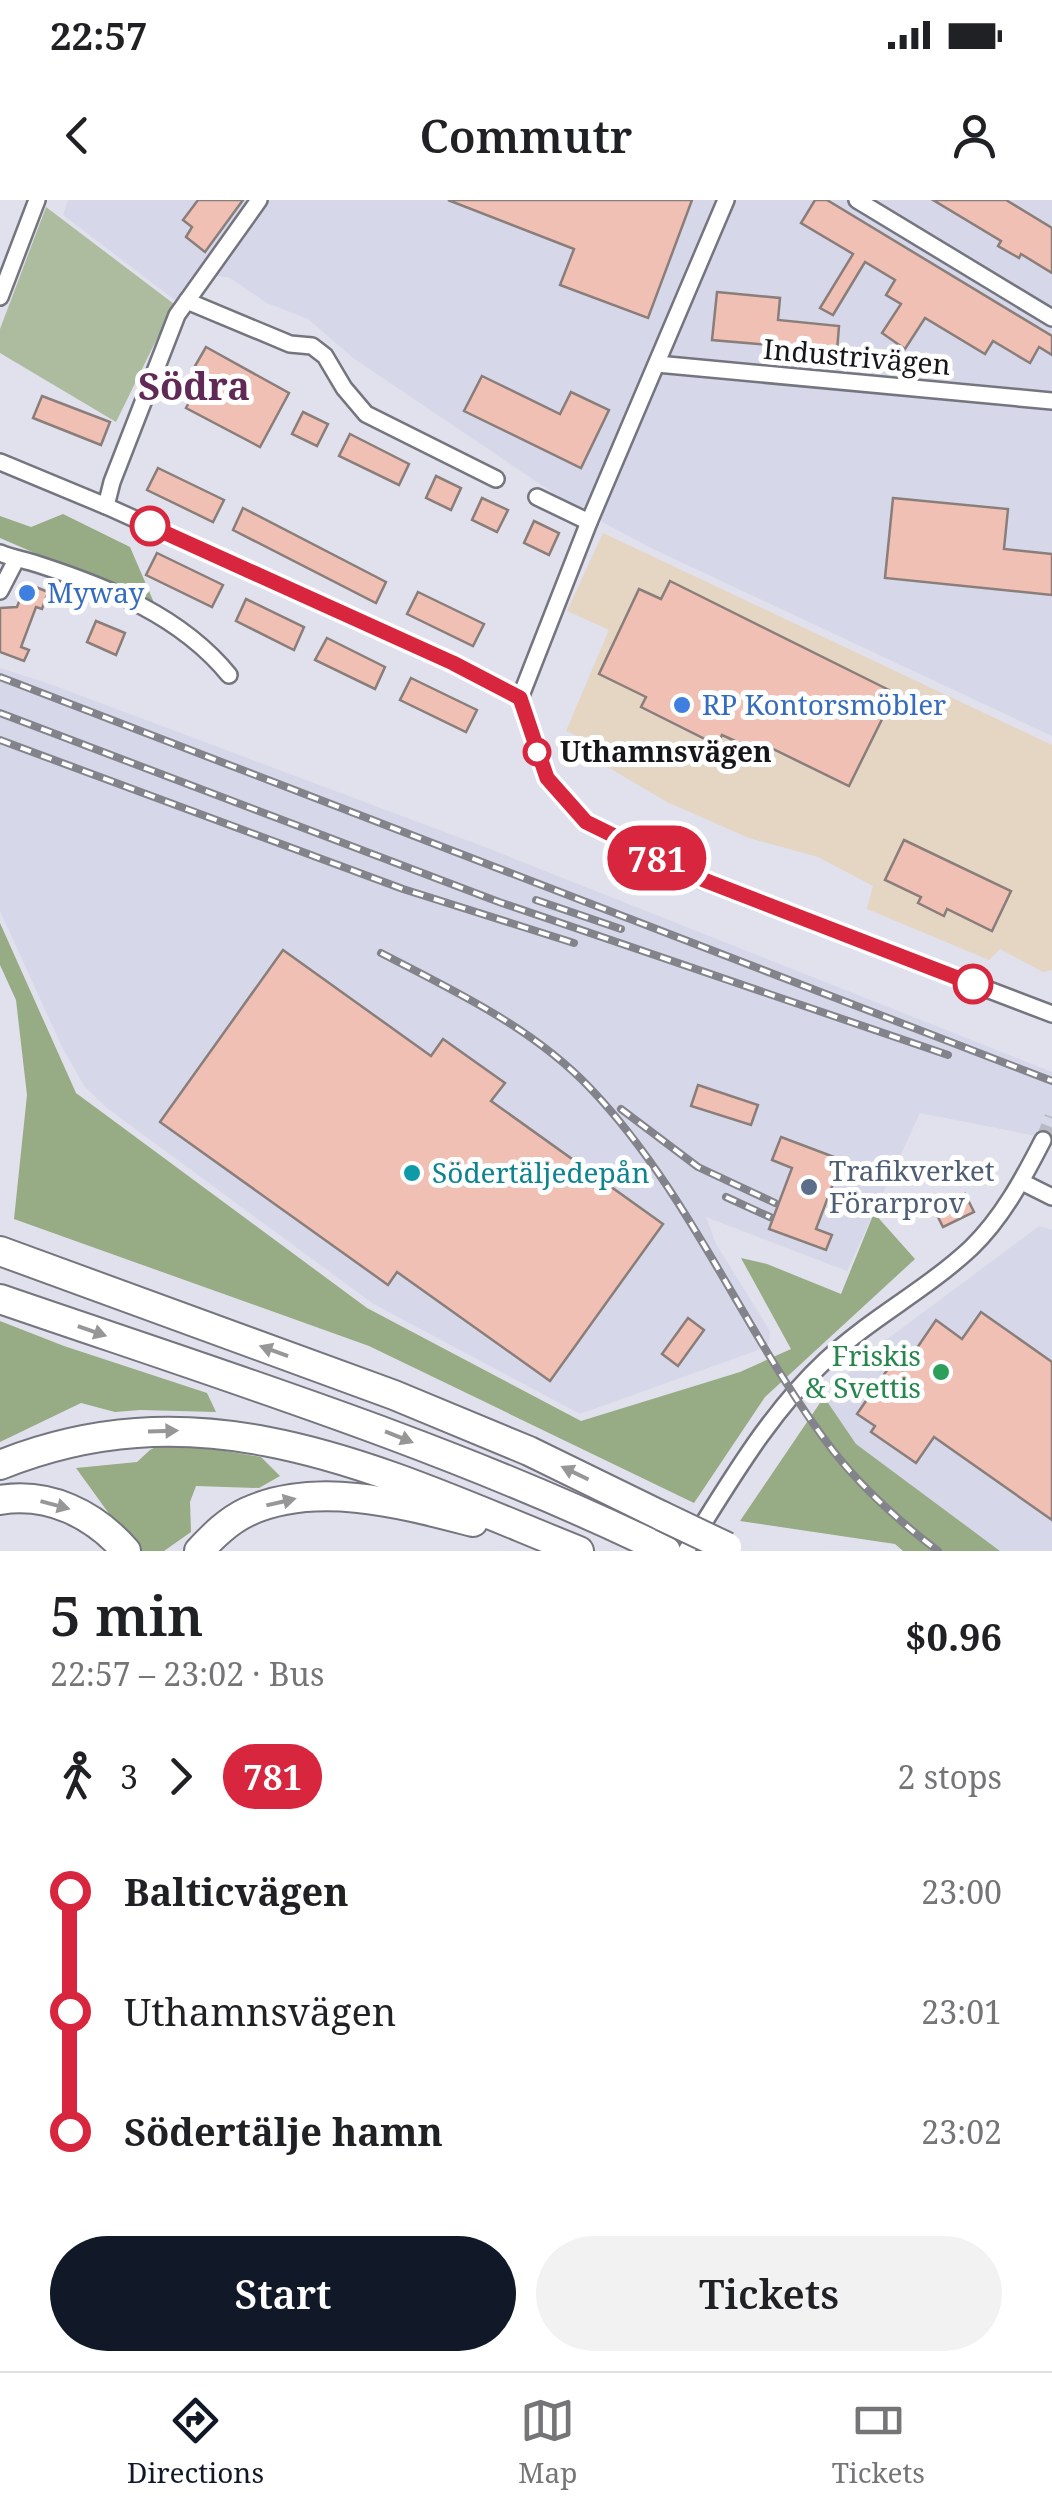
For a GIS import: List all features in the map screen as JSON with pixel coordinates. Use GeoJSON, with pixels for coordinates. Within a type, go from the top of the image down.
{"type":"FeatureCollection","features":[{"type":"Feature","properties":{"kind":"highway"},"geometry":{"type":"LineString","coordinates":[[3,1249],[394,1395],[529,1450],[731,1549]]}},
{"type":"Feature","properties":{"kind":"highway"},"geometry":{"type":"LineString","coordinates":[[0,1299],[371,1426],[656,1546]]}},
{"type":"Feature","properties":{"kind":"highway"},"geometry":{"type":"LineString","coordinates":[[0,1465],[62,1443],[119,1432],[187,1430],[262,1439],[340,1458],[414,1484],[574,1549]]}},
{"type":"Feature","properties":{"kind":"highway"},"geometry":{"type":"LineString","coordinates":[[199,1551],[218,1531],[246,1512],[285,1499],[328,1496],[370,1500],[456,1518],[574,1549]]}},
{"type":"Feature","properties":{"kind":"highway"},"geometry":{"type":"LineString","coordinates":[[0,1500],[48,1501],[79,1512],[106,1528],[126,1551]]}},
{"type":"Feature","properties":{"kind":"street"},"geometry":{"type":"LineString","coordinates":[[0,297],[6,268],[38,200]]}},
{"type":"Feature","properties":{"kind":"street"},"geometry":{"type":"LineString","coordinates":[[106,506],[178,315],[259,200]]}},
{"type":"Feature","properties":{"kind":"street"},"geometry":{"type":"LineString","coordinates":[[726,200],[589,522],[520,698],[547,778],[586,822],[704,880],[1052,1014]]}},
{"type":"Feature","properties":{"kind":"street"},"geometry":{"type":"LineString","coordinates":[[857,200],[1052,318]]}},
{"type":"Feature","properties":{"kind":"street"},"geometry":{"type":"LineString","coordinates":[[187,301],[290,344],[312,346],[325,356],[366,414],[496,480]]}},
{"type":"Feature","properties":{"kind":"street","name":"Industrivägen"},"geometry":{"type":"LineString","coordinates":[[657,364],[1052,401]]}},
{"type":"Feature","properties":{"kind":"street"},"geometry":{"type":"LineString","coordinates":[[0,462],[453,663],[520,698]]}},
{"type":"Feature","properties":{"kind":"street"},"geometry":{"type":"LineString","coordinates":[[537,497],[589,522]]}},
{"type":"Feature","properties":{"kind":"street"},"geometry":{"type":"LineString","coordinates":[[0,553],[158,613],[216,659],[229,675]]}},
{"type":"Feature","properties":{"kind":"street"},"geometry":{"type":"LineString","coordinates":[[0,590],[16,560]]}},
{"type":"Feature","properties":{"kind":"street"},"geometry":{"type":"LineString","coordinates":[[686,1551],[753,1447],[807,1378],[849,1340],[974,1245],[1022,1182],[1043,1140]]}},
{"type":"Feature","properties":{"kind":"street"},"geometry":{"type":"LineString","coordinates":[[1022,1182],[1052,1197]]}},
{"type":"Feature","properties":{"kind":"shaded area"},"geometry":{"type":"Polygon","coordinates":[[[68,200],[1052,200],[1052,736],[653,549],[574,507],[353,358],[308,319],[267,303],[230,278],[196,272],[176,301],[63,215],[68,200]]]}},
{"type":"Feature","properties":{"kind":"shaded area"},"geometry":{"type":"Polygon","coordinates":[[[603,533],[1052,745],[1052,970],[1043,972],[1000,949],[989,960],[867,909],[873,886],[818,857],[749,838],[667,802],[601,763],[604,748],[566,731],[609,630],[567,611],[603,533]]]}},
{"type":"Feature","properties":{"kind":"shaded area"},"geometry":{"type":"Polygon","coordinates":[[[0,668],[490,849],[1052,1072],[1052,1139],[920,1113],[847,1271],[706,1217],[716,1244],[770,1331],[769,1343],[580,1414],[372,1303],[107,1108],[85,1087],[63,1049],[0,911],[0,668]]]}},
{"type":"Feature","properties":{"kind":"shaded area"},"geometry":{"type":"Polygon","coordinates":[[[1039,1226],[1052,1230],[1052,1551],[1000,1551],[856,1444],[824,1397],[870,1352],[1039,1226]]]}},
{"type":"Feature","properties":{"kind":"green space"},"geometry":{"type":"Polygon","coordinates":[[[46,207],[174,304],[116,422],[0,353],[0,329],[46,207]]]}},
{"type":"Feature","properties":{"kind":"green space"},"geometry":{"type":"Polygon","coordinates":[[[63,514],[130,547],[155,605],[0,538],[0,516],[31,527],[63,514]]]}},
{"type":"Feature","properties":{"kind":"green space"},"geometry":{"type":"Polygon","coordinates":[[[0,923],[76,1093],[367,1308],[581,1421],[740,1372],[791,1349],[741,1258],[767,1264],[841,1294],[874,1213],[915,1259],[765,1397],[694,1503],[369,1346],[14,1219],[27,1095],[16,1000],[0,965],[0,923]]]}},
{"type":"Feature","properties":{"kind":"green space"},"geometry":{"type":"Polygon","coordinates":[[[0,1321],[207,1393],[216,1412],[115,1412],[81,1403],[0,1442],[0,1321]]]}},
{"type":"Feature","properties":{"kind":"green space"},"geometry":{"type":"Polygon","coordinates":[[[824,1397],[856,1444],[1000,1551],[903,1551],[895,1544],[740,1521],[824,1397]]]}},
{"type":"Feature","properties":{"kind":"green space"},"geometry":{"type":"Polygon","coordinates":[[[167,1441],[261,1457],[280,1476],[259,1488],[196,1486],[190,1502],[191,1532],[164,1551],[136,1551],[76,1468],[137,1462],[167,1441]]]}},
{"type":"Feature","properties":{"kind":"building"},"geometry":{"type":"Polygon","coordinates":[[[198,200],[243,200],[205,252],[186,237],[192,227],[183,220],[198,200]]]}},
{"type":"Feature","properties":{"kind":"building"},"geometry":{"type":"Polygon","coordinates":[[[448,200],[692,200],[648,318],[560,285],[574,249],[448,200]]]}},
{"type":"Feature","properties":{"kind":"building"},"geometry":{"type":"Polygon","coordinates":[[[815,200],[827,200],[1052,336],[1052,355],[1039,347],[1030,363],[993,341],[985,354],[925,318],[905,349],[882,333],[901,304],[886,295],[895,280],[865,262],[833,315],[820,308],[853,254],[801,223],[815,200]]]}},
{"type":"Feature","properties":{"kind":"building"},"geometry":{"type":"Polygon","coordinates":[[[933,200],[1006,200],[1052,228],[1052,273],[1021,254],[1019,258],[998,246],[1001,241],[933,200]]]}},
{"type":"Feature","properties":{"kind":"building"},"geometry":{"type":"Polygon","coordinates":[[[717,292],[780,298],[778,320],[839,326],[837,351],[712,340],[717,292]]]}},
{"type":"Feature","properties":{"kind":"building"},"geometry":{"type":"Polygon","coordinates":[[[206,347],[289,393],[260,447],[186,408],[206,372],[195,366],[206,347]]]}},
{"type":"Feature","properties":{"kind":"building"},"geometry":{"type":"Polygon","coordinates":[[[482,376],[560,414],[571,392],[609,410],[581,468],[464,411],[482,376]]]}},
{"type":"Feature","properties":{"kind":"building"},"geometry":{"type":"Polygon","coordinates":[[[42,396],[110,422],[101,445],[33,418],[42,396]]]}},
{"type":"Feature","properties":{"kind":"building"},"geometry":{"type":"Polygon","coordinates":[[[303,412],[328,424],[317,446],[292,434],[303,412]]]}},
{"type":"Feature","properties":{"kind":"building"},"geometry":{"type":"Polygon","coordinates":[[[350,434],[409,464],[399,485],[339,456],[350,434]]]}},
{"type":"Feature","properties":{"kind":"building"},"geometry":{"type":"Polygon","coordinates":[[[158,468],[224,500],[213,522],[147,490],[158,468]]]}},
{"type":"Feature","properties":{"kind":"building"},"geometry":{"type":"Polygon","coordinates":[[[436,476],[461,488],[451,510],[426,498],[436,476]]]}},
{"type":"Feature","properties":{"kind":"building"},"geometry":{"type":"Polygon","coordinates":[[[482,498],[508,510],[497,532],[472,520],[482,498]]]}},
{"type":"Feature","properties":{"kind":"building"},"geometry":{"type":"Polygon","coordinates":[[[893,498],[1008,509],[1004,549],[1052,554],[1052,595],[885,578],[893,498]]]}},
{"type":"Feature","properties":{"kind":"building"},"geometry":{"type":"Polygon","coordinates":[[[243,508],[386,582],[376,603],[233,530],[243,508]]]}},
{"type":"Feature","properties":{"kind":"building"},"geometry":{"type":"Polygon","coordinates":[[[534,521],[559,533],[549,555],[524,543],[534,521]]]}},
{"type":"Feature","properties":{"kind":"building"},"geometry":{"type":"Polygon","coordinates":[[[157,553],[223,585],[212,607],[146,575],[157,553]]]}},
{"type":"Feature","properties":{"kind":"building"},"geometry":{"type":"Polygon","coordinates":[[[670,581],[895,693],[849,786],[773,749],[770,757],[722,735],[717,745],[641,707],[646,697],[599,674],[639,589],[661,599],[670,581]]]}},
{"type":"Feature","properties":{"kind":"building"},"geometry":{"type":"Polygon","coordinates":[[[26,583],[48,592],[42,609],[36,607],[21,647],[29,650],[24,661],[0,652],[0,608],[17,607],[26,583]]]}},
{"type":"Feature","properties":{"kind":"building"},"geometry":{"type":"Polygon","coordinates":[[[418,592],[484,624],[473,646],[407,614],[418,592]]]}},
{"type":"Feature","properties":{"kind":"building"},"geometry":{"type":"Polygon","coordinates":[[[246,599],[304,627],[294,650],[236,621],[246,599]]]}},
{"type":"Feature","properties":{"kind":"building"},"geometry":{"type":"Polygon","coordinates":[[[96,621],[125,633],[116,655],[87,642],[96,621]]]}},
{"type":"Feature","properties":{"kind":"building"},"geometry":{"type":"Polygon","coordinates":[[[327,638],[385,667],[375,689],[315,660],[327,638]]]}},
{"type":"Feature","properties":{"kind":"building"},"geometry":{"type":"Polygon","coordinates":[[[411,678],[477,710],[466,732],[400,700],[411,678]]]}},
{"type":"Feature","properties":{"kind":"building"},"geometry":{"type":"Polygon","coordinates":[[[904,840],[1011,891],[992,931],[947,909],[944,916],[918,903],[921,897],[885,880],[904,840]]]}},
{"type":"Feature","properties":{"kind":"building","name":"Södertäljedepån"},"geometry":{"type":"Polygon","coordinates":[[[283,950],[431,1056],[443,1039],[505,1083],[491,1101],[663,1224],[550,1381],[397,1272],[388,1285],[160,1122],[283,950]]]}},
{"type":"Feature","properties":{"kind":"building"},"geometry":{"type":"Polygon","coordinates":[[[698,1085],[758,1105],[751,1125],[691,1106],[698,1085]]]}},
{"type":"Feature","properties":{"kind":"building"},"geometry":{"type":"Polygon","coordinates":[[[781,1137],[842,1160],[816,1229],[832,1235],[826,1250],[769,1229],[792,1168],[772,1160],[781,1137]]]}},
{"type":"Feature","properties":{"kind":"building"},"geometry":{"type":"Polygon","coordinates":[[[965,1194],[974,1212],[943,1227],[934,1209],[965,1194]]]}},
{"type":"Feature","properties":{"kind":"building"},"geometry":{"type":"Polygon","coordinates":[[[981,1312],[1052,1362],[1052,1520],[934,1437],[916,1463],[871,1432],[875,1426],[857,1414],[892,1363],[902,1370],[936,1320],[962,1339],[981,1312]]]}},
{"type":"Feature","properties":{"kind":"building"},"geometry":{"type":"Polygon","coordinates":[[[688,1318],[704,1330],[678,1366],[662,1354],[688,1318]]]}},
{"type":"Feature","properties":{"kind":"tunnel"},"geometry":{"type":"LineString","coordinates":[[1043,1140],[1052,1117]]}},
{"type":"Feature","properties":{"kind":"railway"},"geometry":{"type":"LineString","coordinates":[[0,677],[1052,1081]]}},
{"type":"Feature","properties":{"kind":"railway"},"geometry":{"type":"LineString","coordinates":[[0,713],[499,902],[948,1055]]}},
{"type":"Feature","properties":{"kind":"railway"},"geometry":{"type":"LineString","coordinates":[[0,740],[403,889],[574,943]]}},
{"type":"Feature","properties":{"kind":"railway"},"geometry":{"type":"LineString","coordinates":[[536,900],[621,929]]}},
{"type":"Feature","properties":{"kind":"railway"},"geometry":{"type":"LineString","coordinates":[[381,953],[518,1028],[590,1088],[659,1174],[773,1361],[834,1452],[883,1505],[938,1551]]}},
{"type":"Feature","properties":{"kind":"railway"},"geometry":{"type":"LineString","coordinates":[[621,1109],[698,1167],[775,1203]]}},
{"type":"Feature","properties":{"kind":"railway"},"geometry":{"type":"LineString","coordinates":[[726,1197],[770,1217]]}},
{"type":"Feature","properties":{"kind":"bus line","name":"781"},"geometry":{"type":"LineString","coordinates":[[150,526],[453,663],[520,698],[547,778],[586,822],[704,880],[973,984]]}},
{"type":"Feature","properties":{"kind":"place","name":"Myway"},"geometry":{"type":"Point","coordinates":[27,593]}},
{"type":"Feature","properties":{"kind":"place","name":"RP Kontorsmöbler"},"geometry":{"type":"Point","coordinates":[682,705]}},
{"type":"Feature","properties":{"kind":"place","name":"Uthamnsvägen"},"geometry":{"type":"Point","coordinates":[537,752]}},
{"type":"Feature","properties":{"kind":"place","name":"Södertäljedepån"},"geometry":{"type":"Point","coordinates":[412,1173]}},
{"type":"Feature","properties":{"kind":"place","name":"Trafikverket Förarprov"},"geometry":{"type":"Point","coordinates":[809,1187]}},
{"type":"Feature","properties":{"kind":"place","name":"Friskis & Svettis"},"geometry":{"type":"Point","coordinates":[941,1372]}},
{"type":"Feature","properties":{"kind":"district","name":"Södra"},"geometry":{"type":"Point","coordinates":[194,387]}}]}
